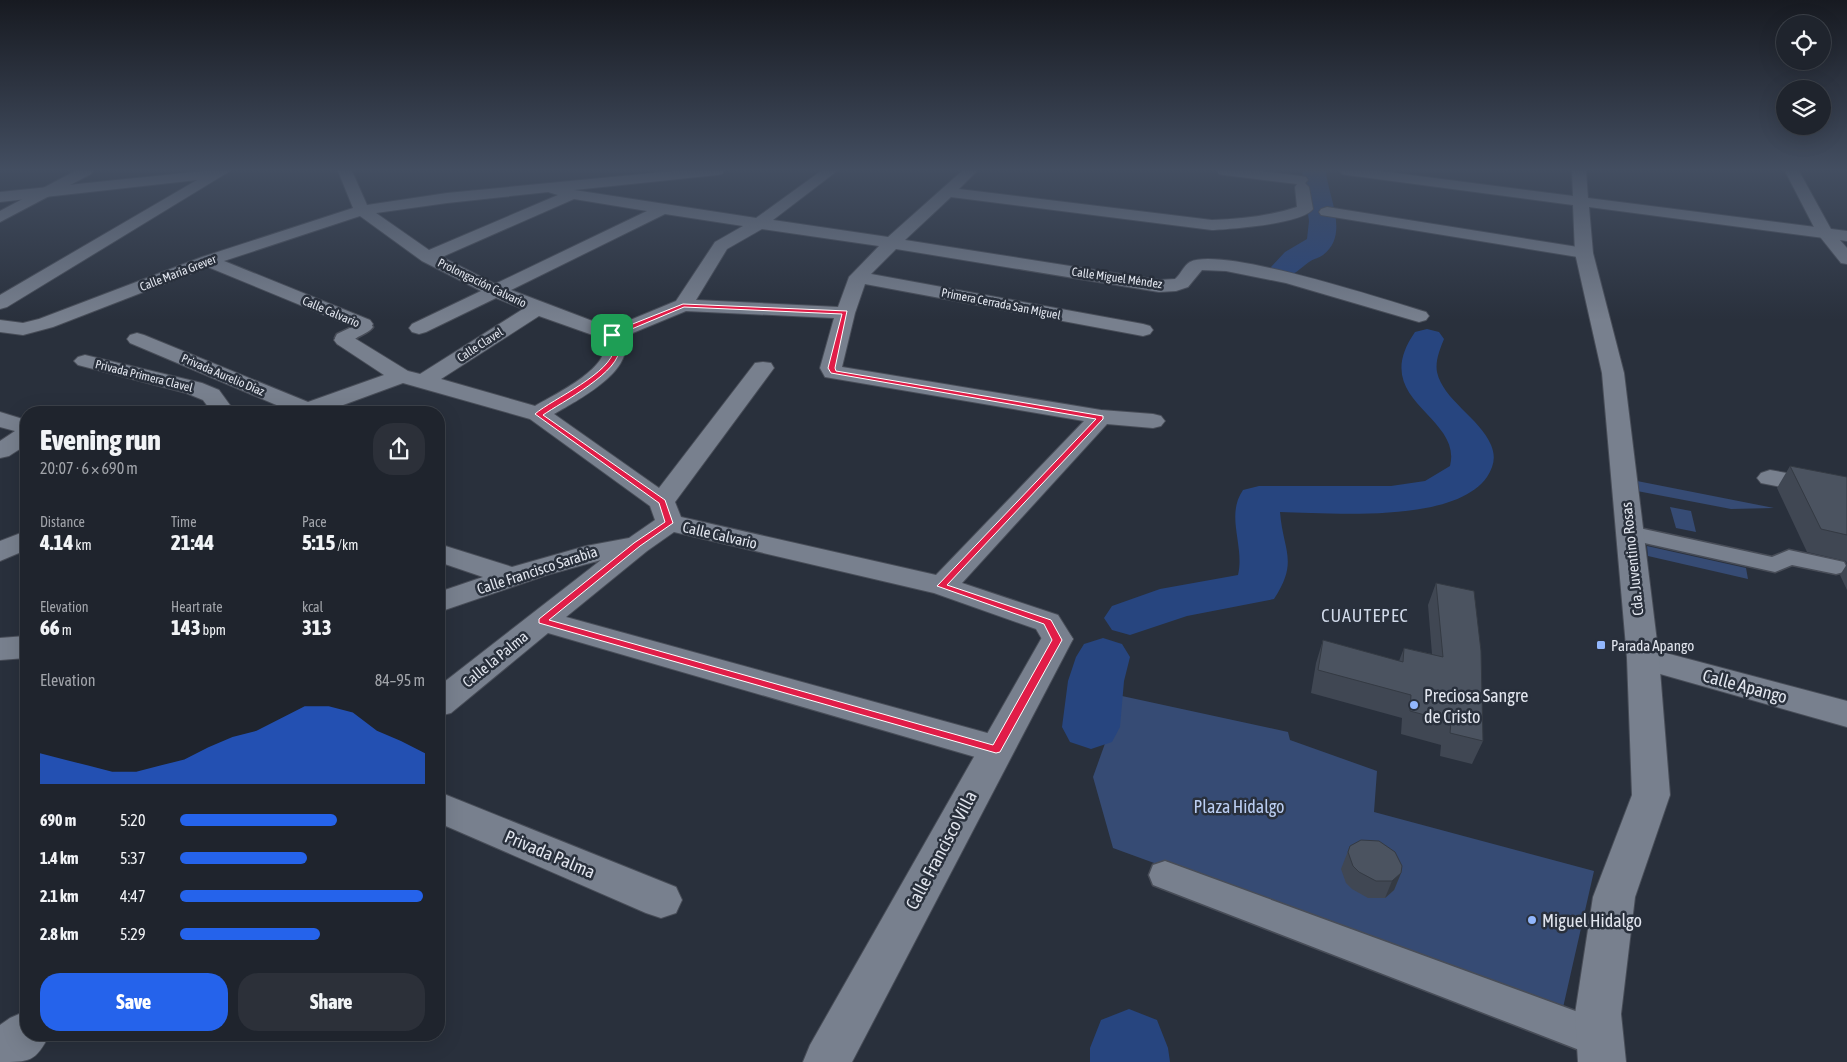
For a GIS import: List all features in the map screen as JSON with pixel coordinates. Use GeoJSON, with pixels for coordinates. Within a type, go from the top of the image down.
{"type":"FeatureCollection","features":[{"type":"Feature","properties":{"kind":"street"},"geometry":{"type":"LineString","coordinates":[[0,302],[138,221]]}},
{"type":"Feature","properties":{"kind":"street","name":"Calle María Grever"},"geometry":{"type":"LineString","coordinates":[[0,326],[23,329],[46,323],[208,262],[331,221]]}},
{"type":"Feature","properties":{"kind":"street","name":"Prolongación Calvario"},"geometry":{"type":"LineString","coordinates":[[378,221],[428,256],[496,292],[536,309],[612,335]]}},
{"type":"Feature","properties":{"kind":"street"},"geometry":{"type":"LineString","coordinates":[[383,224],[391,221]]}},
{"type":"Feature","properties":{"kind":"street"},"geometry":{"type":"LineString","coordinates":[[428,256],[510,221]]}},
{"type":"Feature","properties":{"kind":"street"},"geometry":{"type":"LineString","coordinates":[[419,328],[640,221]]}},
{"type":"Feature","properties":{"kind":"street"},"geometry":{"type":"LineString","coordinates":[[736,221],[892,243]]}},
{"type":"Feature","properties":{"kind":"street"},"geometry":{"type":"LineString","coordinates":[[683,306],[721,246],[763,221]]}},
{"type":"Feature","properties":{"kind":"street"},"geometry":{"type":"LineString","coordinates":[[917,221],[858,277],[845,312],[832,368],[833,372],[1101,417],[1154,421]]}},
{"type":"Feature","properties":{"kind":"street"},"geometry":{"type":"LineString","coordinates":[[1176,221],[1212,225],[1244,224],[1262,221]]}},
{"type":"Feature","properties":{"kind":"street"},"geometry":{"type":"LineString","coordinates":[[1381,221],[1584,253]]}},
{"type":"Feature","properties":{"kind":"street","name":"Cda. Juventino Rosas"},"geometry":{"type":"LineString","coordinates":[[1582,221],[1584,253],[1613,373],[1643,658],[1651,794],[1614,897],[1598,1014],[1602,1050]]}},
{"type":"Feature","properties":{"kind":"street"},"geometry":{"type":"LineString","coordinates":[[1727,221],[1847,236]]}},
{"type":"Feature","properties":{"kind":"street"},"geometry":{"type":"LineString","coordinates":[[1818,221],[1825,233],[1847,259]]}},
{"type":"Feature","properties":{"kind":"street","name":"Calle Miguel Méndez"},"geometry":{"type":"LineString","coordinates":[[892,243],[1159,286],[1176,286],[1184,281],[1191,268],[1197,264],[1208,264],[1271,273],[1418,316]]}},
{"type":"Feature","properties":{"kind":"street","name":"Calle Calvario"},"geometry":{"type":"LineString","coordinates":[[208,262],[363,324],[365,327],[342,338],[412,378],[538,414],[666,512],[942,586],[1047,622],[1057,640]]}},
{"type":"Feature","properties":{"kind":"street","name":"Primera Cerrada San Miguel"},"geometry":{"type":"LineString","coordinates":[[858,277],[1143,330]]}},
{"type":"Feature","properties":{"kind":"street"},"geometry":{"type":"LineString","coordinates":[[538,414],[591,381],[604,370],[614,358],[617,348],[612,335],[683,306],[845,312]]}},
{"type":"Feature","properties":{"kind":"street","name":"Calle Clavel"},"geometry":{"type":"LineString","coordinates":[[326,406],[412,378],[536,309]]}},
{"type":"Feature","properties":{"kind":"street","name":"Privada Aurelio Díaz"},"geometry":{"type":"LineString","coordinates":[[137,339],[293,406]]}},
{"type":"Feature","properties":{"kind":"street","name":"Privada Primera Clavel"},"geometry":{"type":"LineString","coordinates":[[85,361],[194,388],[211,395],[219,406]]}},
{"type":"Feature","properties":{"kind":"street","name":"Calle la Palma"},"geometry":{"type":"LineString","coordinates":[[445,699],[637,545],[666,512],[763,368]]}},
{"type":"Feature","properties":{"kind":"street"},"geometry":{"type":"LineString","coordinates":[[942,586],[1101,417]]}},
{"type":"Feature","properties":{"kind":"street"},"geometry":{"type":"LineString","coordinates":[[0,419],[20,425]]}},
{"type":"Feature","properties":{"kind":"street"},"geometry":{"type":"LineString","coordinates":[[0,451],[20,439]]}},
{"type":"Feature","properties":{"kind":"street"},"geometry":{"type":"LineString","coordinates":[[1770,478],[1847,492]]}},
{"type":"Feature","properties":{"kind":"street"},"geometry":{"type":"LineString","coordinates":[[1630,533],[1775,566],[1789,557],[1836,566]]}},
{"type":"Feature","properties":{"kind":"street"},"geometry":{"type":"LineString","coordinates":[[0,552],[20,541]]}},
{"type":"Feature","properties":{"kind":"street","name":"Calle Francisco Sarabia"},"geometry":{"type":"LineString","coordinates":[[445,600],[561,560],[602,549],[637,545]]}},
{"type":"Feature","properties":{"kind":"street"},"geometry":{"type":"LineString","coordinates":[[445,555],[514,577]]}},
{"type":"Feature","properties":{"kind":"street"},"geometry":{"type":"LineString","coordinates":[[542,621],[996,749]]}},
{"type":"Feature","properties":{"kind":"street","name":"Calle Francisco Villa"},"geometry":{"type":"LineString","coordinates":[[826,1062],[1057,640]]}},
{"type":"Feature","properties":{"kind":"street"},"geometry":{"type":"LineString","coordinates":[[0,649],[20,647]]}},
{"type":"Feature","properties":{"kind":"street","name":"Calle Apango"},"geometry":{"type":"LineString","coordinates":[[1643,658],[1847,714]]}},
{"type":"Feature","properties":{"kind":"street","name":"Privada Palma"},"geometry":{"type":"LineString","coordinates":[[445,810],[660,900]]}},
{"type":"Feature","properties":{"kind":"street"},"geometry":{"type":"LineString","coordinates":[[1165,874],[1602,1050]]}},
{"type":"Feature","properties":{"kind":"street"},"geometry":{"type":"LineString","coordinates":[[0,1056],[20,1039]]}},
{"type":"Feature","properties":{"kind":"green space"},"geometry":{"type":"Polygon","coordinates":[[[1637,481],[1774,508],[1731,509],[1637,491],[1637,481]]]}},
{"type":"Feature","properties":{"kind":"green space"},"geometry":{"type":"Polygon","coordinates":[[[1670,507],[1691,511],[1696,532],[1676,528],[1670,507]]]}},
{"type":"Feature","properties":{"kind":"green space"},"geometry":{"type":"Polygon","coordinates":[[[1647,546],[1746,568],[1748,579],[1648,556],[1647,546]]]}},
{"type":"Feature","properties":{"kind":"green space","name":"Plaza Hidalgo"},"geometry":{"type":"Polygon","coordinates":[[[1122,696],[1288,732],[1290,740],[1377,771],[1374,812],[1594,871],[1562,1012],[1113,848],[1093,777],[1122,696]]]}},
{"type":"Feature","properties":{"kind":"building"},"geometry":{"type":"Polygon","coordinates":[[[1790,466],[1847,477],[1847,535],[1821,529],[1790,466]]]}},
{"type":"Feature","properties":{"kind":"building"},"geometry":{"type":"Polygon","coordinates":[[[1436,583],[1474,591],[1481,651],[1483,741],[1450,733],[1451,722],[1410,711],[1411,695],[1318,670],[1323,640],[1403,662],[1404,648],[1443,657],[1436,583]]]}},
{"type":"Feature","properties":{"kind":"building"},"geometry":{"type":"Polygon","coordinates":[[[1361,840],[1379,841],[1395,852],[1402,866],[1401,873],[1392,881],[1376,881],[1359,872],[1353,866],[1348,852],[1350,846],[1361,840]]]}},
{"type":"Feature","properties":{"kind":"waterway"},"geometry":{"type":"LineString","coordinates":[[1286,267],[1299,255],[1314,248],[1320,240],[1323,231],[1323,221]]}},
{"type":"Feature","properties":{"kind":"waterway"},"geometry":{"type":"LineString","coordinates":[[1130,618],[1178,601],[1256,588],[1262,576],[1264,565],[1264,554],[1257,521],[1259,499],[1363,501],[1418,496],[1441,490],[1458,481],[1469,472],[1474,456],[1470,444],[1463,432],[1431,397],[1423,385],[1419,368],[1422,351],[1427,339]]}},
{"type":"Feature","properties":{"kind":"waterway"},"geometry":{"type":"LineString","coordinates":[[1091,727],[1096,681],[1103,657]]}},
{"type":"Feature","properties":{"kind":"waterway"},"geometry":{"type":"LineString","coordinates":[[1129,1048],[1130,1062]]}},
{"type":"Feature","properties":{"kind":"place","name":"Parada Apango"},"geometry":{"type":"Point","coordinates":[1601,645]}},
{"type":"Feature","properties":{"kind":"place","name":"Preciosa Sangre de Cristo"},"geometry":{"type":"Point","coordinates":[1414,705]}},
{"type":"Feature","properties":{"kind":"place","name":"Miguel Hidalgo"},"geometry":{"type":"Point","coordinates":[1532,920]}},
{"type":"Feature","properties":{"kind":"district","name":"CUAUTEPEC"},"geometry":{"type":"Point","coordinates":[1365,615]}},
{"type":"Feature","properties":{"kind":"route"},"geometry":{"type":"LineString","coordinates":[[683,306],[845,312],[832,368],[833,372],[841,375],[1101,417],[942,586],[1047,622],[1057,640],[1008,731],[996,749],[542,621],[637,545],[669,523],[662,502],[538,414],[591,381],[604,370],[614,358],[617,348],[612,335],[683,306]]}}]}
